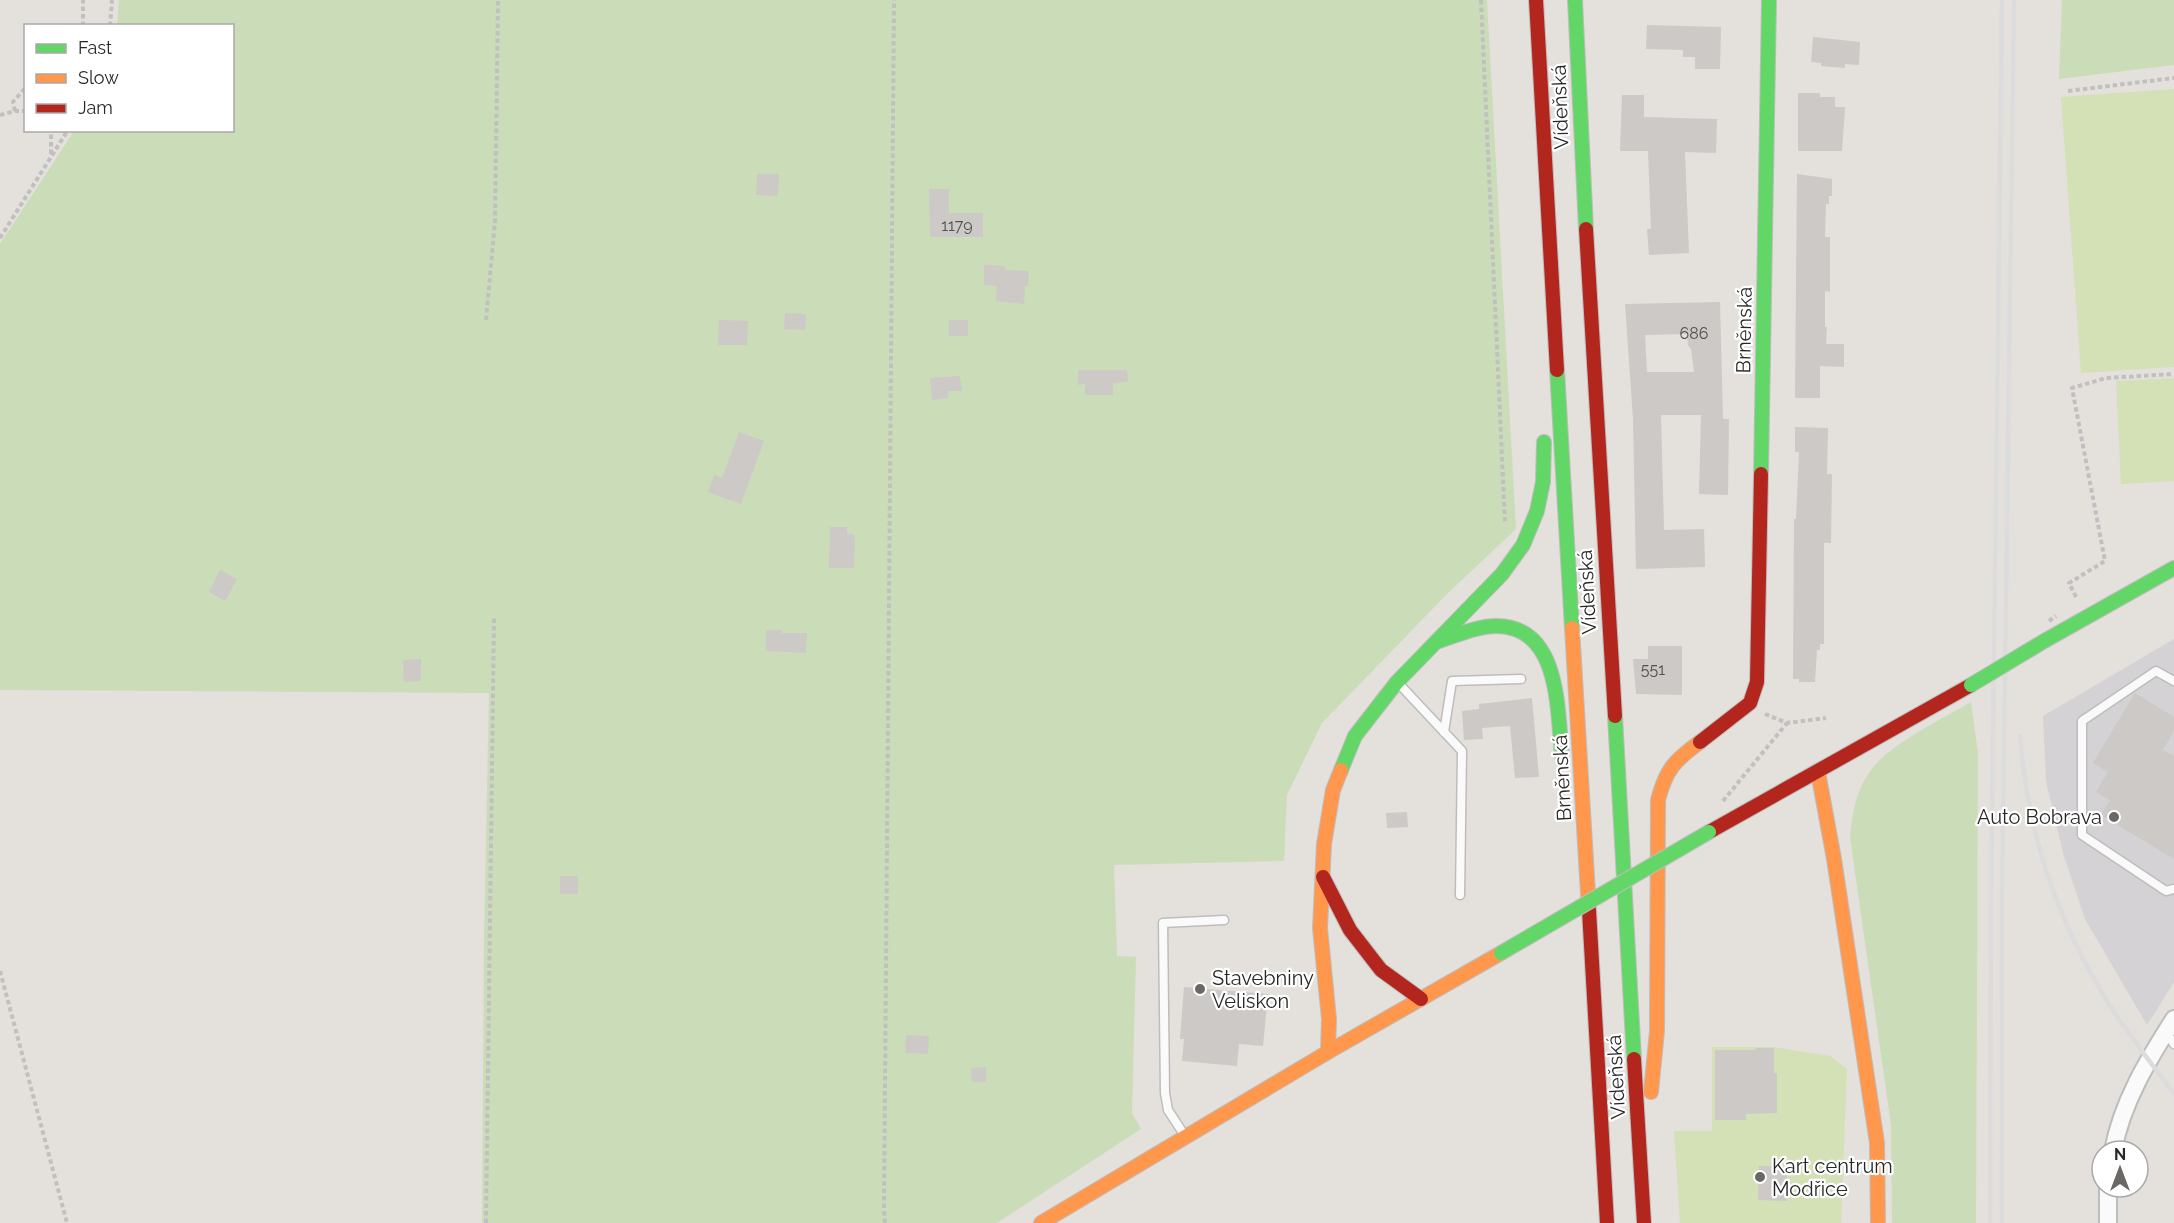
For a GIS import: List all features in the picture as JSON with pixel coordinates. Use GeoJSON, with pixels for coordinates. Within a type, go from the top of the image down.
{"type":"FeatureCollection","features":[{"type":"Feature","properties":{"kind":"main road","name":"Vídeňská"},"geometry":{"type":"LineString","coordinates":[[1536,0],[1555,332]]}},
{"type":"Feature","properties":{"kind":"main road","name":"Vídeňská"},"geometry":{"type":"LineString","coordinates":[[1575,0],[1581,152],[1642,1182]]}},
{"type":"Feature","properties":{"kind":"main road","name":"Brněnská"},"geometry":{"type":"LineString","coordinates":[[1750,703],[1757,682],[1758,654],[1769,0]]}},
{"type":"Feature","properties":{"kind":"main road"},"geometry":{"type":"LineString","coordinates":[[1544,395],[1555,332]]}},
{"type":"Feature","properties":{"kind":"main road","name":"Brněnská"},"geometry":{"type":"LineString","coordinates":[[1555,332],[1607,1223]]}},
{"type":"Feature","properties":{"kind":"main road"},"geometry":{"type":"LineString","coordinates":[[1328,1052],[1329,1019],[1320,928],[1324,844],[1333,790],[1355,736],[1397,682],[1502,574],[1522,545],[1531,529],[1543,482],[1544,426]]}},
{"type":"Feature","properties":{"kind":"main road"},"geometry":{"type":"LineString","coordinates":[[1041,1223],[1328,1052],[1708,832],[1818,772],[2174,568]]}},
{"type":"Feature","properties":{"kind":"main road"},"geometry":{"type":"LineString","coordinates":[[1436,642],[1485,627],[1498,626],[1517,630],[1535,643],[1551,668],[1565,780],[1584,824]]}},
{"type":"Feature","properties":{"kind":"main road"},"geometry":{"type":"LineString","coordinates":[[1644,1223],[1642,1182],[1657,1031],[1658,800],[1663,780],[1671,763],[1750,703]]}},
{"type":"Feature","properties":{"kind":"main road"},"geometry":{"type":"LineString","coordinates":[[1818,772],[1834,859],[1877,1143],[1878,1223]]}},
{"type":"Feature","properties":{"kind":"main road"},"geometry":{"type":"LineString","coordinates":[[1323,877],[1350,930],[1381,970],[1421,999]]}},
{"type":"Feature","properties":{"kind":"main road"},"geometry":{"type":"LineString","coordinates":[[1642,1182],[1650,1223]]}},
{"type":"Feature","properties":{"kind":"street"},"geometry":{"type":"LineString","coordinates":[[2116,1139],[2135,1084],[2171,1032]]}},
{"type":"Feature","properties":{"kind":"street"},"geometry":{"type":"LineString","coordinates":[[2108,1199],[2108,1223]]}},
{"type":"Feature","properties":{"kind":"lane"},"geometry":{"type":"LineString","coordinates":[[2174,681],[2156,671],[2082,721],[2082,835],[2166,891],[2174,889]]}},
{"type":"Feature","properties":{"kind":"lane"},"geometry":{"type":"LineString","coordinates":[[1444,732],[1452,681],[1521,679]]}},
{"type":"Feature","properties":{"kind":"lane"},"geometry":{"type":"LineString","coordinates":[[1397,682],[1462,752],[1460,895]]}},
{"type":"Feature","properties":{"kind":"lane"},"geometry":{"type":"LineString","coordinates":[[1185,1136],[1168,1110],[1165,1093],[1162,923],[1224,920]]}},
{"type":"Feature","properties":{"kind":"path"},"geometry":{"type":"LineString","coordinates":[[83,0],[83,24]]}},
{"type":"Feature","properties":{"kind":"path"},"geometry":{"type":"LineString","coordinates":[[110,24],[112,0]]}},
{"type":"Feature","properties":{"kind":"path"},"geometry":{"type":"LineString","coordinates":[[486,320],[495,221],[498,0]]}},
{"type":"Feature","properties":{"kind":"path"},"geometry":{"type":"LineString","coordinates":[[885,1223],[894,0]]}},
{"type":"Feature","properties":{"kind":"path"},"geometry":{"type":"LineString","coordinates":[[1481,0],[1505,526]]}},
{"type":"Feature","properties":{"kind":"path"},"geometry":{"type":"LineString","coordinates":[[2068,91],[2174,78]]}},
{"type":"Feature","properties":{"kind":"path"},"geometry":{"type":"LineString","coordinates":[[15,111],[13,102],[24,89]]}},
{"type":"Feature","properties":{"kind":"path"},"geometry":{"type":"LineString","coordinates":[[0,115],[24,111]]}},
{"type":"Feature","properties":{"kind":"path"},"geometry":{"type":"LineString","coordinates":[[51,132],[51,155]]}},
{"type":"Feature","properties":{"kind":"path"},"geometry":{"type":"LineString","coordinates":[[0,238],[67,132]]}},
{"type":"Feature","properties":{"kind":"path"},"geometry":{"type":"LineString","coordinates":[[2076,597],[2069,584],[2105,561],[2072,388],[2106,378],[2174,374]]}},
{"type":"Feature","properties":{"kind":"path"},"geometry":{"type":"LineString","coordinates":[[486,1223],[494,617]]}},
{"type":"Feature","properties":{"kind":"path"},"geometry":{"type":"LineString","coordinates":[[1750,703],[1768,716],[1787,723],[1826,718]]}},
{"type":"Feature","properties":{"kind":"path"},"geometry":{"type":"LineString","coordinates":[[1724,804],[1722,800],[1787,723]]}},
{"type":"Feature","properties":{"kind":"path"},"geometry":{"type":"LineString","coordinates":[[0,971],[67,1223]]}},
{"type":"Feature","properties":{"kind":"shaded area","name":"Auto Bobrava"},"geometry":{"type":"Polygon","coordinates":[[[2174,639],[2174,982],[2147,1025],[2085,919],[2063,853],[2046,781],[2043,716],[2174,639]]]}},
{"type":"Feature","properties":{"kind":"green space"},"geometry":{"type":"Polygon","coordinates":[[[119,0],[1487,0],[1516,529],[1447,594],[1322,723],[1287,795],[1284,861],[1114,865],[1117,956],[1136,957],[1132,1113],[1141,1129],[997,1223],[482,1223],[489,693],[0,690],[0,244],[73,132],[234,132],[234,24],[117,24],[119,0]]]}},
{"type":"Feature","properties":{"kind":"green space"},"geometry":{"type":"Polygon","coordinates":[[[2062,0],[2174,0],[2174,65],[2059,79],[2062,0]]]}},
{"type":"Feature","properties":{"kind":"green space"},"geometry":{"type":"Polygon","coordinates":[[[2174,89],[2174,367],[2081,373],[2061,97],[2174,89]]]}},
{"type":"Feature","properties":{"kind":"green space"},"geometry":{"type":"Polygon","coordinates":[[[2174,378],[2174,481],[2121,484],[2116,381],[2174,378]]]}},
{"type":"Feature","properties":{"kind":"green space"},"geometry":{"type":"Polygon","coordinates":[[[1971,702],[1978,753],[1976,1223],[1892,1223],[1891,1125],[1850,837],[1852,820],[1862,786],[1880,760],[1904,741],[1971,702]]]}},
{"type":"Feature","properties":{"kind":"green space","name":"Kart centrum Modřice"},"geometry":{"type":"Polygon","coordinates":[[[1712,1047],[1773,1047],[1830,1056],[1847,1069],[1841,1223],[1680,1223],[1674,1131],[1712,1131],[1712,1047]]]}},
{"type":"Feature","properties":{"kind":"building"},"geometry":{"type":"Polygon","coordinates":[[[1647,25],[1721,27],[1720,69],[1695,69],[1695,57],[1683,57],[1683,50],[1646,49],[1647,25]]]}},
{"type":"Feature","properties":{"kind":"building"},"geometry":{"type":"Polygon","coordinates":[[[1813,37],[1860,42],[1859,65],[1845,64],[1845,68],[1821,66],[1821,63],[1811,62],[1813,37]]]}},
{"type":"Feature","properties":{"kind":"building"},"geometry":{"type":"Polygon","coordinates":[[[1798,93],[1820,93],[1820,97],[1835,97],[1835,107],[1845,107],[1842,151],[1798,151],[1798,93]]]}},
{"type":"Feature","properties":{"kind":"building"},"geometry":{"type":"Polygon","coordinates":[[[1622,95],[1644,95],[1644,117],[1717,119],[1716,153],[1685,152],[1689,253],[1649,255],[1647,229],[1651,229],[1648,151],[1620,151],[1622,95]]]}},
{"type":"Feature","properties":{"kind":"building"},"geometry":{"type":"Polygon","coordinates":[[[757,174],[779,174],[778,196],[756,195],[757,174]]]}},
{"type":"Feature","properties":{"kind":"building"},"geometry":{"type":"Polygon","coordinates":[[[1797,174],[1832,179],[1832,196],[1829,196],[1829,204],[1826,204],[1825,237],[1830,237],[1830,292],[1825,291],[1826,344],[1844,344],[1844,367],[1820,366],[1820,398],[1795,398],[1797,174]]]}},
{"type":"Feature","properties":{"kind":"building"},"geometry":{"type":"Polygon","coordinates":[[[929,189],[949,189],[949,213],[983,213],[983,237],[930,237],[929,189]]]}},
{"type":"Feature","properties":{"kind":"building"},"geometry":{"type":"Polygon","coordinates":[[[984,265],[1005,266],[1005,270],[1029,271],[1024,304],[996,301],[997,286],[984,285],[984,265]]]}},
{"type":"Feature","properties":{"kind":"building"},"geometry":{"type":"Polygon","coordinates":[[[1720,302],[1723,419],[1729,419],[1728,495],[1699,494],[1701,415],[1661,415],[1664,530],[1704,529],[1705,567],[1636,569],[1633,419],[1625,304],[1720,302]],[[1687,334],[1645,335],[1647,372],[1694,372],[1691,349],[1688,345],[1687,334]]]}},
{"type":"Feature","properties":{"kind":"building"},"geometry":{"type":"Polygon","coordinates":[[[785,313],[806,314],[805,330],[784,329],[785,313]]]}},
{"type":"Feature","properties":{"kind":"building"},"geometry":{"type":"Polygon","coordinates":[[[719,320],[748,321],[747,345],[718,345],[719,320]]]}},
{"type":"Feature","properties":{"kind":"building"},"geometry":{"type":"Polygon","coordinates":[[[949,320],[968,320],[968,336],[949,336],[949,320]]]}},
{"type":"Feature","properties":{"kind":"building"},"geometry":{"type":"Polygon","coordinates":[[[1078,370],[1127,370],[1128,382],[1113,383],[1113,395],[1085,395],[1085,384],[1078,385],[1078,370]]]}},
{"type":"Feature","properties":{"kind":"building"},"geometry":{"type":"Polygon","coordinates":[[[960,376],[962,391],[948,391],[948,398],[932,400],[930,378],[960,376]]]}},
{"type":"Feature","properties":{"kind":"building"},"geometry":{"type":"Polygon","coordinates":[[[1795,427],[1828,428],[1827,474],[1832,474],[1831,543],[1824,543],[1824,644],[1820,644],[1820,650],[1817,650],[1815,682],[1799,682],[1799,679],[1793,679],[1794,519],[1796,519],[1799,452],[1795,452],[1795,427]]]}},
{"type":"Feature","properties":{"kind":"building"},"geometry":{"type":"Polygon","coordinates":[[[739,432],[764,441],[741,504],[708,492],[714,475],[722,478],[739,432]]]}},
{"type":"Feature","properties":{"kind":"building"},"geometry":{"type":"Polygon","coordinates":[[[830,527],[847,527],[847,534],[855,534],[854,568],[829,568],[830,527]]]}},
{"type":"Feature","properties":{"kind":"building"},"geometry":{"type":"Polygon","coordinates":[[[220,570],[237,579],[225,601],[209,592],[220,570]]]}},
{"type":"Feature","properties":{"kind":"building"},"geometry":{"type":"Polygon","coordinates":[[[766,630],[782,630],[782,633],[807,633],[806,653],[766,651],[766,630]]]}},
{"type":"Feature","properties":{"kind":"building"},"geometry":{"type":"Polygon","coordinates":[[[1648,646],[1682,646],[1682,695],[1636,694],[1633,659],[1648,659],[1648,646]]]}},
{"type":"Feature","properties":{"kind":"building"},"geometry":{"type":"Polygon","coordinates":[[[421,659],[421,681],[404,682],[403,660],[421,659]]]}},
{"type":"Feature","properties":{"kind":"building"},"geometry":{"type":"Polygon","coordinates":[[[2135,693],[2174,717],[2174,731],[2163,750],[2174,756],[2174,859],[2101,815],[2110,800],[2096,792],[2108,772],[2093,763],[2135,693]]]}},
{"type":"Feature","properties":{"kind":"building"},"geometry":{"type":"Polygon","coordinates":[[[1532,698],[1539,777],[1515,778],[1510,726],[1482,728],[1483,739],[1464,740],[1462,711],[1479,709],[1479,704],[1532,698]]]}},
{"type":"Feature","properties":{"kind":"building"},"geometry":{"type":"Polygon","coordinates":[[[1407,812],[1408,827],[1387,828],[1386,813],[1407,812]]]}},
{"type":"Feature","properties":{"kind":"building"},"geometry":{"type":"Polygon","coordinates":[[[560,876],[578,876],[578,894],[560,894],[560,876]]]}},
{"type":"Feature","properties":{"kind":"building"},"geometry":{"type":"Polygon","coordinates":[[[1184,987],[1268,994],[1263,1046],[1239,1044],[1237,1066],[1182,1061],[1184,1039],[1180,1039],[1184,987]]]}},
{"type":"Feature","properties":{"kind":"building"},"geometry":{"type":"Polygon","coordinates":[[[906,1035],[929,1036],[928,1054],[905,1053],[906,1035]]]}},
{"type":"Feature","properties":{"kind":"building"},"geometry":{"type":"Polygon","coordinates":[[[1756,1048],[1774,1048],[1774,1073],[1777,1073],[1777,1113],[1746,1114],[1746,1120],[1715,1120],[1715,1050],[1755,1050],[1756,1048]]]}},
{"type":"Feature","properties":{"kind":"building"},"geometry":{"type":"Polygon","coordinates":[[[986,1067],[986,1082],[972,1082],[971,1068],[986,1067]]]}},
{"type":"Feature","properties":{"kind":"building"},"geometry":{"type":"Polygon","coordinates":[[[1759,1166],[1787,1167],[1787,1201],[1758,1200],[1759,1166]]]}},
{"type":"Feature","properties":{"kind":"railway"},"geometry":{"type":"LineString","coordinates":[[1990,1223],[1991,896],[2002,0]]}},
{"type":"Feature","properties":{"kind":"railway"},"geometry":{"type":"LineString","coordinates":[[2002,1223],[2002,895],[2014,0]]}},
{"type":"Feature","properties":{"kind":"railway"},"geometry":{"type":"LineString","coordinates":[[2020,736],[2029,805],[2037,839],[2058,904],[2105,998],[2174,1094]]}},
{"type":"Feature","properties":{"kind":"traffic: fast"},"geometry":{"type":"LineString","coordinates":[[1575,0],[1586,229]]}},
{"type":"Feature","properties":{"kind":"traffic: fast"},"geometry":{"type":"LineString","coordinates":[[1761,474],[1769,0]]}},
{"type":"Feature","properties":{"kind":"traffic: fast"},"geometry":{"type":"LineString","coordinates":[[1557,370],[1572,628]]}},
{"type":"Feature","properties":{"kind":"traffic: fast"},"geometry":{"type":"LineString","coordinates":[[1341,770],[1355,736],[1397,682],[1502,574],[1523,545],[1537,511],[1543,482],[1544,442]]}},
{"type":"Feature","properties":{"kind":"traffic: fast"},"geometry":{"type":"LineString","coordinates":[[2046,640],[2174,568]]}},
{"type":"Feature","properties":{"kind":"traffic: fast"},"geometry":{"type":"LineString","coordinates":[[1439,641],[1490,626],[1518,630],[1533,640],[1552,674],[1562,756]]}},
{"type":"Feature","properties":{"kind":"traffic: fast"},"geometry":{"type":"LineString","coordinates":[[1971,685],[2046,640]]}},
{"type":"Feature","properties":{"kind":"traffic: fast"},"geometry":{"type":"LineString","coordinates":[[1615,716],[1634,1059]]}},
{"type":"Feature","properties":{"kind":"traffic: fast"},"geometry":{"type":"LineString","coordinates":[[1501,953],[1709,832]]}},
{"type":"Feature","properties":{"kind":"traffic: slow"},"geometry":{"type":"LineString","coordinates":[[1572,628],[1589,910]]}},
{"type":"Feature","properties":{"kind":"traffic: slow"},"geometry":{"type":"LineString","coordinates":[[1651,1092],[1657,1031],[1658,800],[1664,780],[1673,766],[1700,742]]}},
{"type":"Feature","properties":{"kind":"traffic: slow"},"geometry":{"type":"LineString","coordinates":[[1328,1052],[1329,1019],[1320,928],[1324,844],[1333,790],[1341,770]]}},
{"type":"Feature","properties":{"kind":"traffic: slow"},"geometry":{"type":"LineString","coordinates":[[1818,772],[1834,859],[1877,1143],[1878,1223]]}},
{"type":"Feature","properties":{"kind":"traffic: slow"},"geometry":{"type":"LineString","coordinates":[[1041,1223],[1328,1052],[1501,953]]}},
{"type":"Feature","properties":{"kind":"traffic: jam"},"geometry":{"type":"LineString","coordinates":[[1536,0],[1557,370]]}},
{"type":"Feature","properties":{"kind":"traffic: jam"},"geometry":{"type":"LineString","coordinates":[[1586,229],[1615,716]]}},
{"type":"Feature","properties":{"kind":"traffic: jam"},"geometry":{"type":"LineString","coordinates":[[1700,742],[1750,703],[1757,682],[1761,474]]}},
{"type":"Feature","properties":{"kind":"traffic: jam"},"geometry":{"type":"LineString","coordinates":[[1709,832],[1971,685]]}},
{"type":"Feature","properties":{"kind":"traffic: jam"},"geometry":{"type":"LineString","coordinates":[[1323,877],[1350,930],[1381,970],[1421,999]]}},
{"type":"Feature","properties":{"kind":"traffic: jam"},"geometry":{"type":"LineString","coordinates":[[1589,910],[1607,1223]]}},
{"type":"Feature","properties":{"kind":"traffic: jam"},"geometry":{"type":"LineString","coordinates":[[1634,1059],[1644,1223]]}},
{"type":"Feature","properties":{"kind":"place","name":"Auto Bobrava"},"geometry":{"type":"Point","coordinates":[2114,817]}},
{"type":"Feature","properties":{"kind":"place","name":"Stavebniny Veliskon"},"geometry":{"type":"Point","coordinates":[1200,989]}},
{"type":"Feature","properties":{"kind":"place","name":"Kart centrum Modřice"},"geometry":{"type":"Point","coordinates":[1760,1177]}}]}
